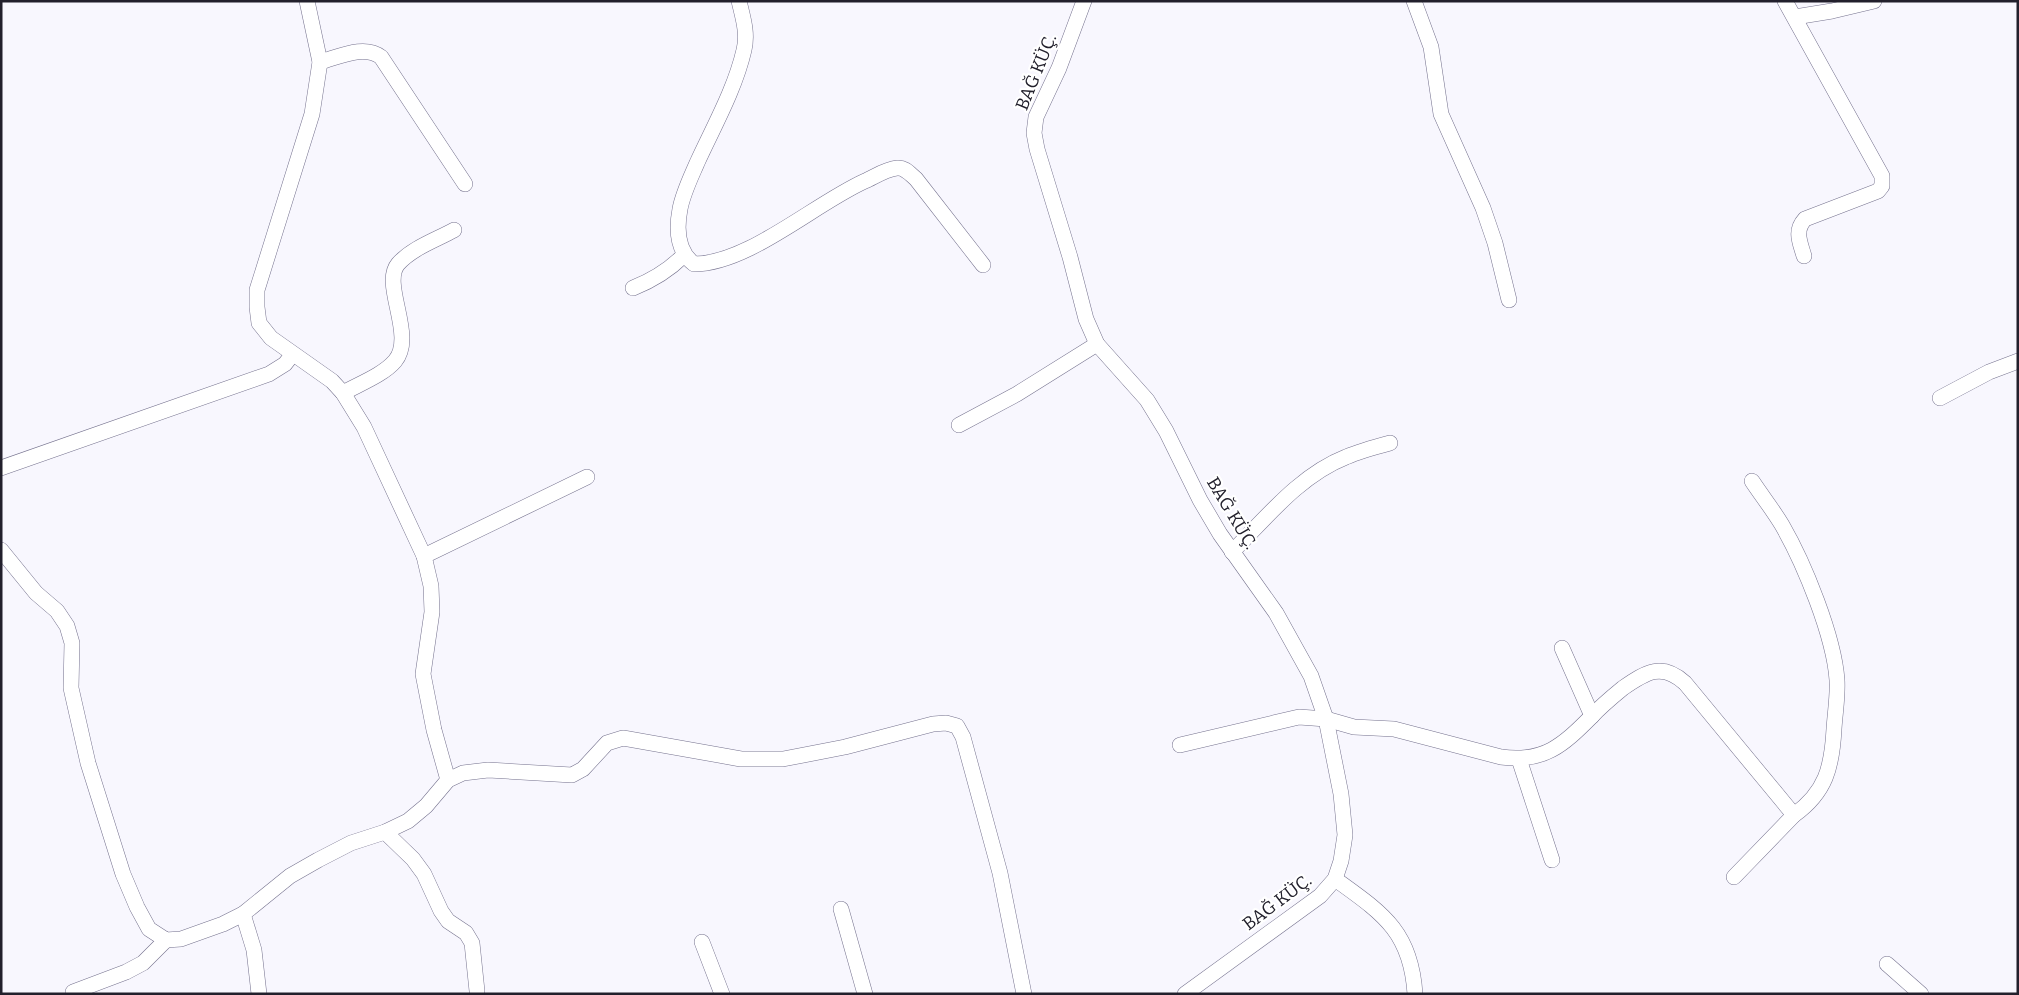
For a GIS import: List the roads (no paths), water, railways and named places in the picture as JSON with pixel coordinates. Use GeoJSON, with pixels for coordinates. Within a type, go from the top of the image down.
{"type":"FeatureCollection","features":[{"type":"Feature","properties":{"kind":"street"},"geometry":{"type":"LineString","coordinates":[[308,1],[320,62],[312,114],[257,290],[260,323],[271,338],[292,355],[324,375],[343,393],[364,426],[424,556],[431,586],[432,612],[423,674],[434,730],[448,780]]}},
{"type":"Feature","properties":{"kind":"street"},"geometry":{"type":"LineString","coordinates":[[739,1],[746,29],[744,49],[734,82],[689,181],[680,209],[679,241],[683,256],[694,264],[711,264],[726,259],[747,250],[858,184],[898,168],[907,170],[916,179],[983,265]]}},
{"type":"Feature","properties":{"kind":"street","name":"BAĞ KÜÇ."},"geometry":{"type":"LineString","coordinates":[[1084,1],[1059,68],[1036,116],[1034,133],[1046,186],[1070,256],[1086,319],[1097,344],[1147,400],[1166,431],[1200,500],[1232,552],[1293,640],[1311,676],[1326,719],[1341,794],[1345,835],[1341,861],[1335,879],[1320,896],[1185,994]]}},
{"type":"Feature","properties":{"kind":"street"},"geometry":{"type":"LineString","coordinates":[[1414,1],[1431,47],[1441,114],[1483,208],[1495,243],[1509,300]]}},
{"type":"Feature","properties":{"kind":"street"},"geometry":{"type":"LineString","coordinates":[[1785,1],[1882,176],[1882,186],[1878,191],[1805,219],[1799,225],[1798,234],[1804,256]]}},
{"type":"Feature","properties":{"kind":"street"},"geometry":{"type":"LineString","coordinates":[[1795,17],[1832,12],[1874,1]]}},
{"type":"Feature","properties":{"kind":"street"},"geometry":{"type":"LineString","coordinates":[[320,62],[363,51],[374,52],[381,57],[465,184]]}},
{"type":"Feature","properties":{"kind":"street"},"geometry":{"type":"LineString","coordinates":[[343,393],[386,369],[397,360],[402,325],[393,274],[397,265],[412,253],[454,230]]}},
{"type":"Feature","properties":{"kind":"street"},"geometry":{"type":"LineString","coordinates":[[633,288],[651,281],[668,271],[683,256]]}},
{"type":"Feature","properties":{"kind":"street"},"geometry":{"type":"LineString","coordinates":[[959,425],[1016,394],[1097,344]]}},
{"type":"Feature","properties":{"kind":"street"},"geometry":{"type":"LineString","coordinates":[[1,468],[269,374],[285,364],[292,355]]}},
{"type":"Feature","properties":{"kind":"street"},"geometry":{"type":"LineString","coordinates":[[1940,398],[1989,372],[2018,361]]}},
{"type":"Feature","properties":{"kind":"street"},"geometry":{"type":"LineString","coordinates":[[1232,552],[1289,495],[1323,469],[1345,457],[1390,442]]}},
{"type":"Feature","properties":{"kind":"street"},"geometry":{"type":"LineString","coordinates":[[424,556],[587,477]]}},
{"type":"Feature","properties":{"kind":"street"},"geometry":{"type":"LineString","coordinates":[[1734,877],[1794,815],[1810,804],[1821,790],[1828,772],[1834,739],[1837,681],[1827,630],[1794,548],[1782,525],[1752,481]]}},
{"type":"Feature","properties":{"kind":"street"},"geometry":{"type":"LineString","coordinates":[[1,550],[6,567],[57,611],[67,626],[72,643],[71,688],[88,763],[123,874],[137,907],[149,929],[166,940],[181,939],[223,924],[243,914],[290,876],[351,843],[385,832],[408,821],[426,806],[448,780],[463,773],[488,770],[572,774],[583,769],[607,743],[623,738],[741,759],[783,759],[845,747],[933,724],[946,723],[957,726],[963,737],[1000,873],[1024,994]]}},
{"type":"Feature","properties":{"kind":"street"},"geometry":{"type":"LineString","coordinates":[[1562,648],[1592,716]]}},
{"type":"Feature","properties":{"kind":"street"},"geometry":{"type":"LineString","coordinates":[[1180,744],[1299,717],[1326,719],[1354,726],[1394,729],[1501,757],[1519,759],[1534,757],[1558,748],[1576,734],[1592,716],[1635,679],[1656,671],[1666,670],[1675,674],[1794,815]]}},
{"type":"Feature","properties":{"kind":"street"},"geometry":{"type":"LineString","coordinates":[[1519,759],[1552,860]]}},
{"type":"Feature","properties":{"kind":"street"},"geometry":{"type":"LineString","coordinates":[[385,832],[413,859],[424,874],[448,921],[466,932],[475,957],[477,990]]}},
{"type":"Feature","properties":{"kind":"street"},"geometry":{"type":"LineString","coordinates":[[1335,879],[1380,912],[1391,923],[1409,959],[1414,994]]}},
{"type":"Feature","properties":{"kind":"street"},"geometry":{"type":"LineString","coordinates":[[842,909],[865,994]]}},
{"type":"Feature","properties":{"kind":"street"},"geometry":{"type":"LineString","coordinates":[[243,914],[254,950],[259,994]]}},
{"type":"Feature","properties":{"kind":"street"},"geometry":{"type":"LineString","coordinates":[[73,992],[126,972],[143,963],[166,940]]}},
{"type":"Feature","properties":{"kind":"street"},"geometry":{"type":"LineString","coordinates":[[702,942],[722,994]]}},
{"type":"Feature","properties":{"kind":"street"},"geometry":{"type":"LineString","coordinates":[[1887,964],[1921,994]]}}]}
